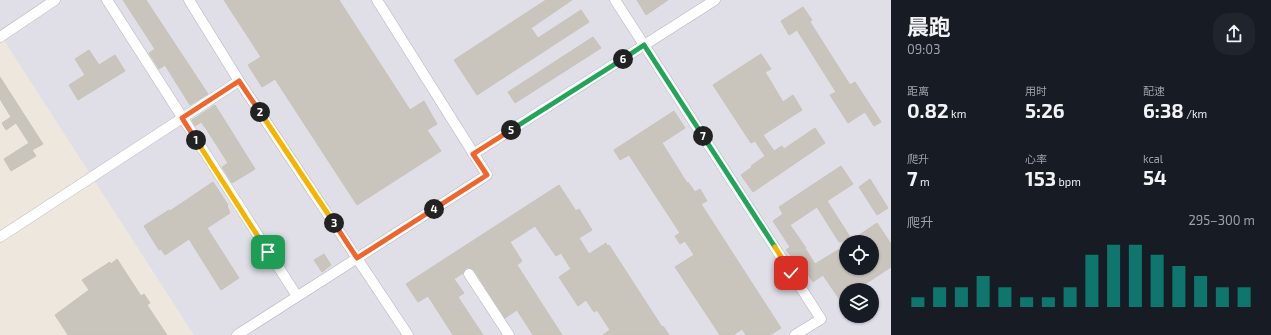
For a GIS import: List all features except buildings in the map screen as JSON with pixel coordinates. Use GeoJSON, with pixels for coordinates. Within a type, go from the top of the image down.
{"type":"FeatureCollection","features":[{"type":"Feature","properties":{"kind":"street"},"geometry":{"type":"LineString","coordinates":[[4,34],[55,0]]}},
{"type":"Feature","properties":{"kind":"street"},"geometry":{"type":"LineString","coordinates":[[107,0],[297,296]]}},
{"type":"Feature","properties":{"kind":"street"},"geometry":{"type":"LineString","coordinates":[[189,0],[239,81],[408,335]]}},
{"type":"Feature","properties":{"kind":"street"},"geometry":{"type":"LineString","coordinates":[[237,335],[487,175],[377,0]]}},
{"type":"Feature","properties":{"kind":"street"},"geometry":{"type":"LineString","coordinates":[[615,0],[821,319],[796,335]]}},
{"type":"Feature","properties":{"kind":"street"},"geometry":{"type":"LineString","coordinates":[[473,154],[715,0]]}},
{"type":"Feature","properties":{"kind":"street"},"geometry":{"type":"LineString","coordinates":[[0,237],[239,81]]}},
{"type":"Feature","properties":{"kind":"street"},"geometry":{"type":"LineString","coordinates":[[469,274],[509,335]]}},
{"type":"Feature","properties":{"kind":"shaded area"},"geometry":{"type":"Polygon","coordinates":[[[0,0],[891,0],[891,335],[194,335],[0,34],[0,0]]]}},
{"type":"Feature","properties":{"kind":"route"},"geometry":{"type":"LineString","coordinates":[[268,252],[182,118],[239,81],[357,258],[487,175],[473,154],[644,45],[791,273]]}}]}
